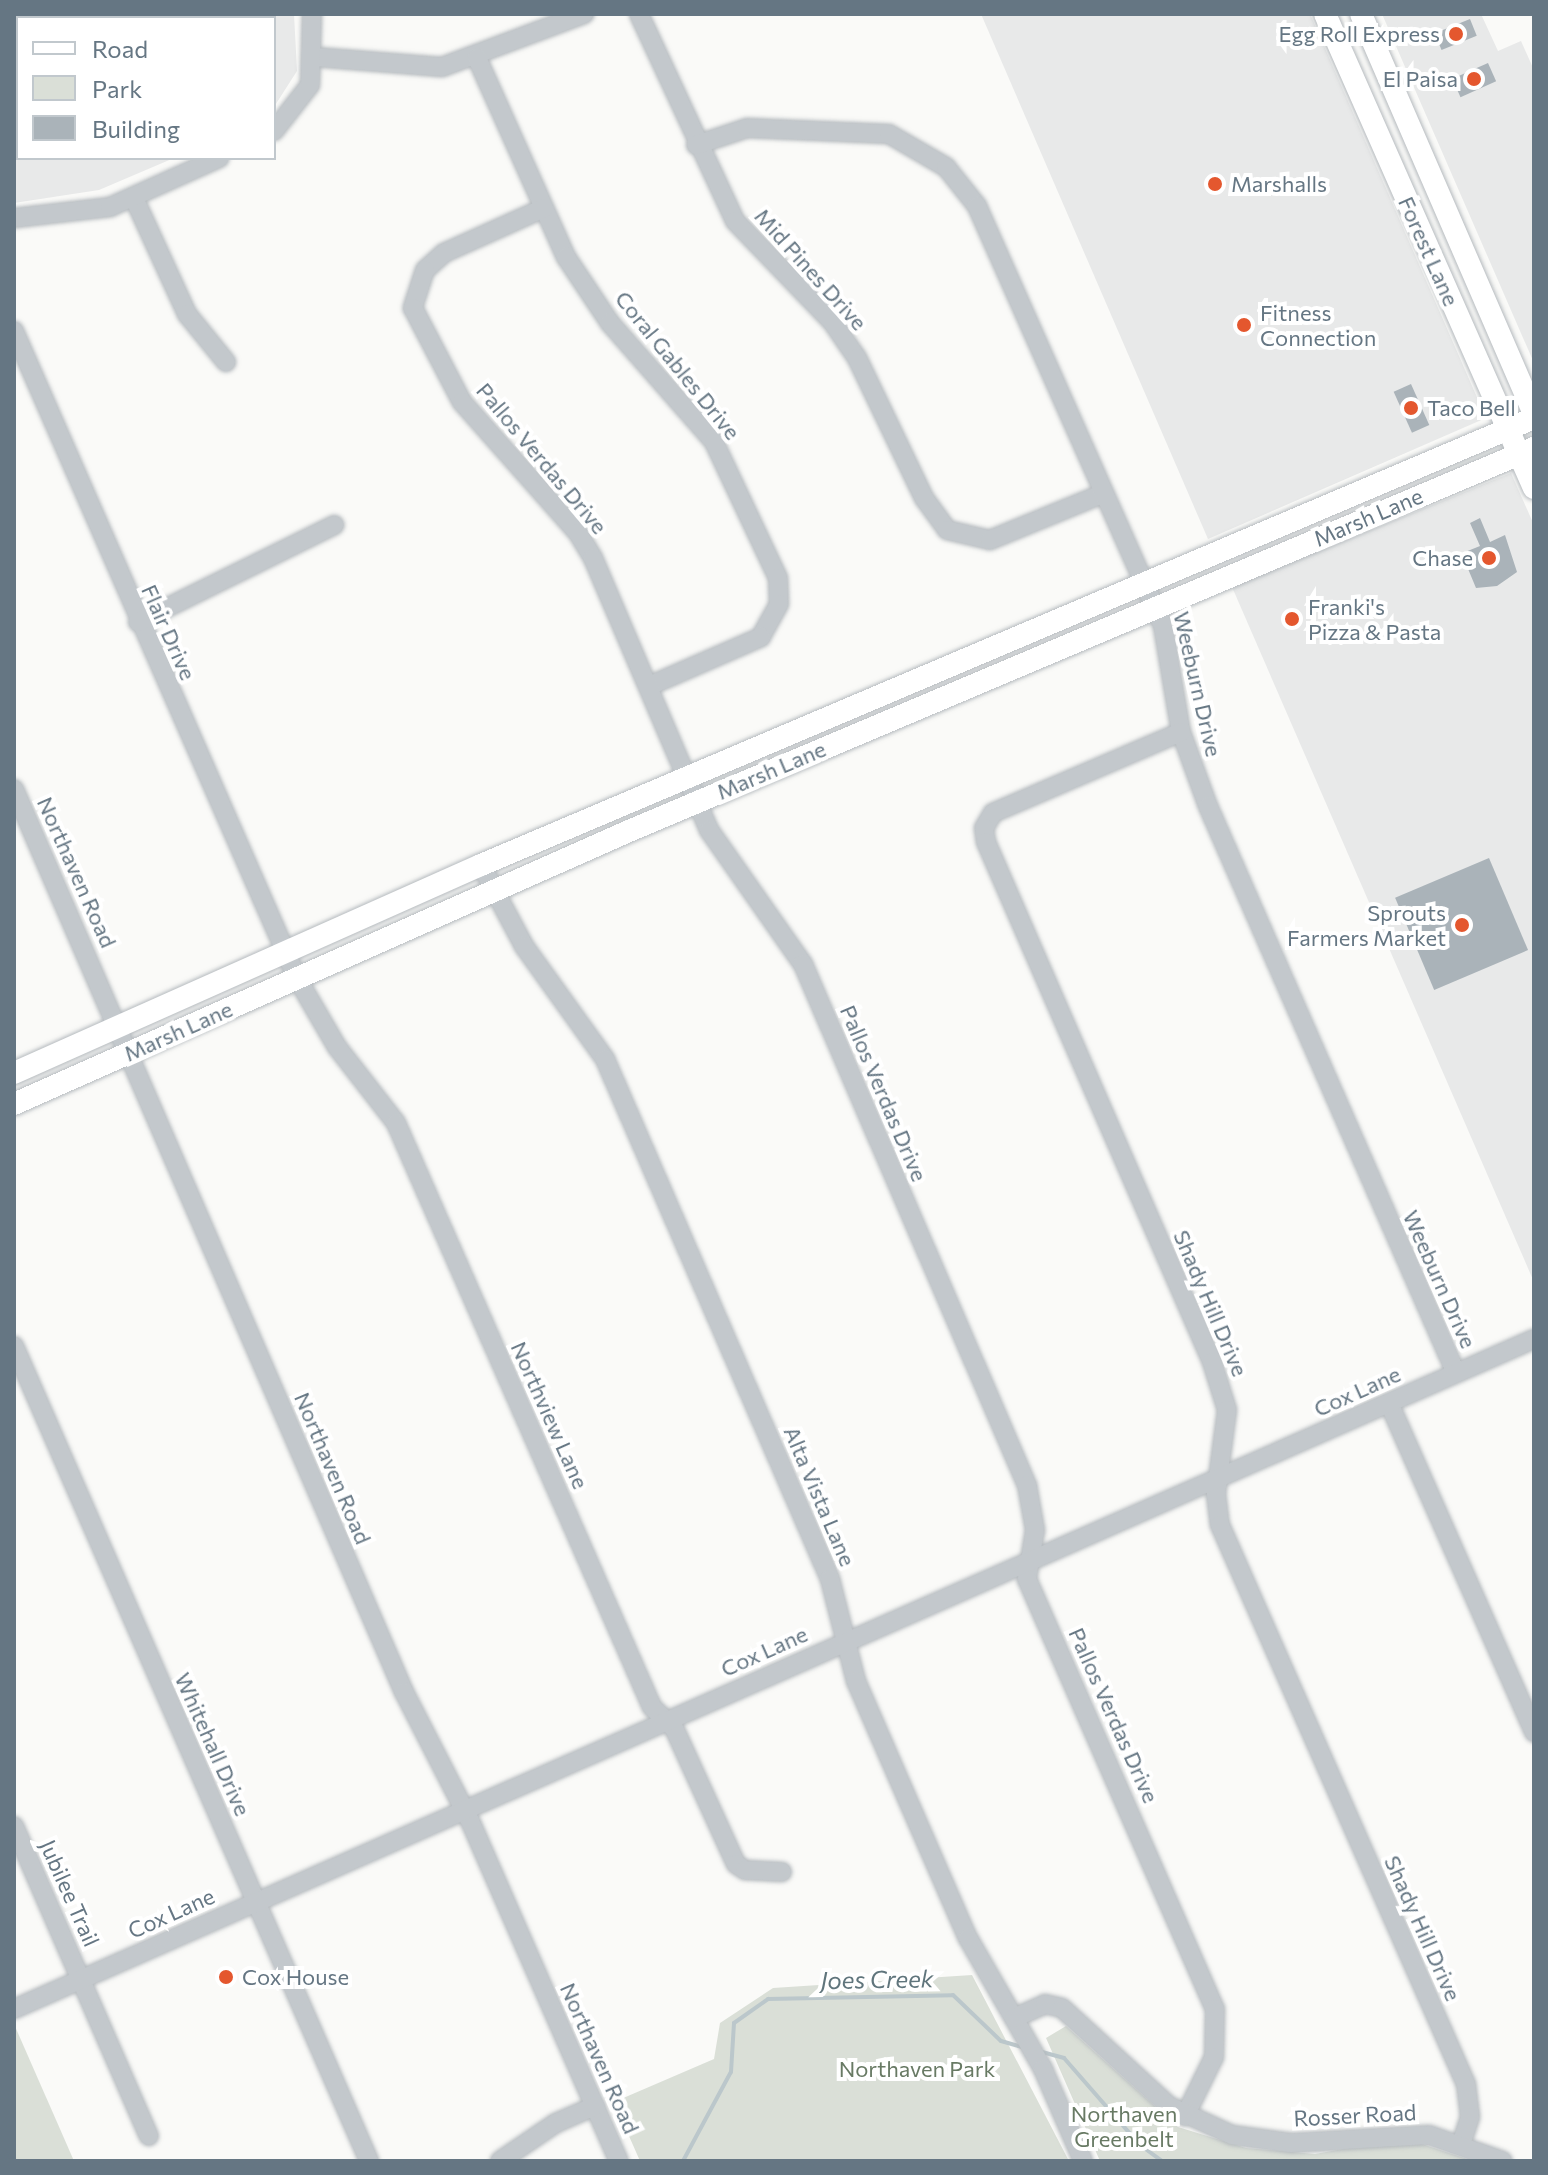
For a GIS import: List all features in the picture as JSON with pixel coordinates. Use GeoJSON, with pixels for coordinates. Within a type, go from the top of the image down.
{"type":"FeatureCollection","features":[{"type":"Feature","properties":{"kind":"main road","name":"Forest Lane"},"geometry":{"type":"LineString","coordinates":[[1325,14],[1507,430],[1526,451],[1534,488]]}},
{"type":"Feature","properties":{"kind":"main road","name":"Forest Lane"},"geometry":{"type":"LineString","coordinates":[[1361,14],[1534,416]]}},
{"type":"Feature","properties":{"kind":"main road"},"geometry":{"type":"LineString","coordinates":[[1418,227],[1448,215]]}},
{"type":"Feature","properties":{"kind":"main road","name":"Marsh Lane"},"geometry":{"type":"LineString","coordinates":[[14,1073],[481,865],[1534,416]]}},
{"type":"Feature","properties":{"kind":"main road","name":"Marsh Lane"},"geometry":{"type":"LineString","coordinates":[[14,1104],[493,890],[1526,451]]}},
{"type":"Feature","properties":{"kind":"main road"},"geometry":{"type":"LineString","coordinates":[[1330,504],[1343,528]]}},
{"type":"Feature","properties":{"kind":"street"},"geometry":{"type":"LineString","coordinates":[[276,129],[300,106],[315,57],[312,14]]}},
{"type":"Feature","properties":{"kind":"street"},"geometry":{"type":"LineString","coordinates":[[315,57],[402,68],[477,58],[584,14]]}},
{"type":"Feature","properties":{"kind":"street","name":"Mid Pines Drive"},"geometry":{"type":"LineString","coordinates":[[639,14],[696,145],[735,221],[833,323],[857,358],[924,498],[947,530],[963,539],[990,540],[1102,494]]}},
{"type":"Feature","properties":{"kind":"street","name":"Coral Gables Drive"},"geometry":{"type":"LineString","coordinates":[[477,58],[566,257],[610,323],[714,442],[737,480],[778,578],[779,604],[761,637],[649,686]]}},
{"type":"Feature","properties":{"kind":"street","name":"Weeburn Drive"},"geometry":{"type":"LineString","coordinates":[[696,145],[747,128],[864,131],[911,143],[946,167],[977,206],[1141,583],[1155,607],[1170,653],[1181,732],[1456,1373]]}},
{"type":"Feature","properties":{"kind":"street"},"geometry":{"type":"LineString","coordinates":[[14,218],[110,207],[215,160]]}},
{"type":"Feature","properties":{"kind":"street"},"geometry":{"type":"LineString","coordinates":[[134,198],[187,314],[226,362]]}},
{"type":"Feature","properties":{"kind":"street","name":"Pallos Verdas Drive"},"geometry":{"type":"LineString","coordinates":[[544,208],[444,253],[425,270],[413,308],[462,402],[578,533],[649,686],[697,802],[731,867],[778,921],[803,964],[1027,1485],[1035,1530],[1027,1579],[1211,1995],[1216,2046],[1185,2116]]}},
{"type":"Feature","properties":{"kind":"street","name":"Flair Drive"},"geometry":{"type":"LineString","coordinates":[[14,331],[138,622],[286,951]]}},
{"type":"Feature","properties":{"kind":"street"},"geometry":{"type":"LineString","coordinates":[[138,622],[334,525]]}},
{"type":"Feature","properties":{"kind":"street","name":"Shady Hill Drive"},"geometry":{"type":"LineString","coordinates":[[1181,732],[993,813],[984,828],[1212,1362],[1227,1410],[1220,1477],[1220,1525],[1466,2084],[1470,2117],[1462,2142]]}},
{"type":"Feature","properties":{"kind":"street","name":"Northaven Road"},"geometry":{"type":"LineString","coordinates":[[14,789],[119,1026],[404,1692],[464,1808],[619,2161]]}},
{"type":"Feature","properties":{"kind":"street","name":"Alta Vista Lane"},"geometry":{"type":"LineString","coordinates":[[481,865],[524,946],[590,1030],[605,1059],[830,1579],[845,1642],[968,1938],[1043,2069],[1083,2161]]}},
{"type":"Feature","properties":{"kind":"street","name":"Northview Lane"},"geometry":{"type":"LineString","coordinates":[[286,951],[297,978],[337,1047],[396,1123],[652,1707],[666,1721],[736,1864],[745,1870],[782,1872]]}},
{"type":"Feature","properties":{"kind":"street","name":"Cox Lane"},"geometry":{"type":"LineString","coordinates":[[14,2009],[464,1808],[1534,1339]]}},
{"type":"Feature","properties":{"kind":"street","name":"Whitehall Drive"},"geometry":{"type":"LineString","coordinates":[[14,1346],[369,2161]]}},
{"type":"Feature","properties":{"kind":"street"},"geometry":{"type":"LineString","coordinates":[[1389,1403],[1534,1732]]}},
{"type":"Feature","properties":{"kind":"street","name":"Jubilee Trail"},"geometry":{"type":"LineString","coordinates":[[14,1826],[149,2136]]}},
{"type":"Feature","properties":{"kind":"street","name":"Rosser Road"},"geometry":{"type":"LineString","coordinates":[[1017,2023],[1045,2004],[1062,2008],[1185,2116],[1256,2140],[1316,2143],[1388,2133],[1462,2142],[1503,2161]]}},
{"type":"Feature","properties":{"kind":"street"},"geometry":{"type":"LineString","coordinates":[[500,2161],[556,2123],[595,2106]]}},
{"type":"Feature","properties":{"kind":"shaded area"},"geometry":{"type":"Polygon","coordinates":[[[14,14],[294,14],[297,71],[276,104],[276,16],[16,16],[16,160],[169,160],[99,190],[14,203],[14,14]]]}},
{"type":"Feature","properties":{"kind":"shaded area"},"geometry":{"type":"Polygon","coordinates":[[[981,14],[1310,14],[1486,418],[1208,539],[981,14]]]}},
{"type":"Feature","properties":{"kind":"shaded area"},"geometry":{"type":"Polygon","coordinates":[[[1382,14],[1481,14],[1498,51],[1521,41],[1534,70],[1534,363],[1382,14]]]}},
{"type":"Feature","properties":{"kind":"shaded area"},"geometry":{"type":"Polygon","coordinates":[[[1511,473],[1534,525],[1534,1282],[1232,587],[1511,473]]]}},
{"type":"Feature","properties":{"kind":"green space","name":"Northaven Park"},"geometry":{"type":"Polygon","coordinates":[[[972,1975],[1069,2161],[640,2161],[614,2102],[714,2059],[720,2023],[773,1988],[972,1975]]]}},
{"type":"Feature","properties":{"kind":"green space"},"geometry":{"type":"Polygon","coordinates":[[[14,2024],[74,2161],[14,2161],[14,2024]]]}},
{"type":"Feature","properties":{"kind":"green space","name":"Northaven Greenbelt"},"geometry":{"type":"Polygon","coordinates":[[[1066,2026],[1178,2127],[1246,2148],[1315,2154],[1404,2138],[1473,2161],[1100,2161],[1046,2038],[1066,2026]]]}},
{"type":"Feature","properties":{"kind":"building","name":"Egg Roll Express"},"geometry":{"type":"Polygon","coordinates":[[[1470,19],[1477,36],[1442,50],[1435,33],[1470,19]]]}},
{"type":"Feature","properties":{"kind":"building","name":"El Paisa"},"geometry":{"type":"Polygon","coordinates":[[[1488,63],[1496,81],[1461,97],[1452,79],[1488,63]]]}},
{"type":"Feature","properties":{"kind":"building","name":"Taco Bell"},"geometry":{"type":"Polygon","coordinates":[[[1411,384],[1429,425],[1412,433],[1394,392],[1411,384]]]}},
{"type":"Feature","properties":{"kind":"building","name":"Chase"},"geometry":{"type":"Polygon","coordinates":[[[1480,518],[1490,542],[1505,535],[1517,572],[1497,586],[1476,588],[1466,564],[1465,552],[1480,546],[1470,523],[1480,518]]]}},
{"type":"Feature","properties":{"kind":"building","name":"Sprouts Farmers Market"},"geometry":{"type":"Polygon","coordinates":[[[1489,858],[1528,950],[1434,990],[1395,898],[1489,858]]]}},
{"type":"Feature","properties":{"kind":"waterway","name":"Joes Creek"},"geometry":{"type":"LineString","coordinates":[[683,2161],[731,2072],[734,2023],[768,1999],[953,1995],[1001,2041],[1022,2047]]}},
{"type":"Feature","properties":{"kind":"waterway","name":"Joes Creek"},"geometry":{"type":"LineString","coordinates":[[1042,2052],[1064,2058],[1140,2145],[1162,2161]]}},
{"type":"Feature","properties":{"kind":"place","name":"Egg Roll Express"},"geometry":{"type":"Point","coordinates":[1456,34]}},
{"type":"Feature","properties":{"kind":"place","name":"El Paisa"},"geometry":{"type":"Point","coordinates":[1474,79]}},
{"type":"Feature","properties":{"kind":"place","name":"Marshalls"},"geometry":{"type":"Point","coordinates":[1215,184]}},
{"type":"Feature","properties":{"kind":"place","name":"Fitness Connection"},"geometry":{"type":"Point","coordinates":[1244,325]}},
{"type":"Feature","properties":{"kind":"place","name":"Taco Bell"},"geometry":{"type":"Point","coordinates":[1411,408]}},
{"type":"Feature","properties":{"kind":"place","name":"Chase"},"geometry":{"type":"Point","coordinates":[1489,558]}},
{"type":"Feature","properties":{"kind":"place","name":"Franki's Pizza & Pasta"},"geometry":{"type":"Point","coordinates":[1292,619]}},
{"type":"Feature","properties":{"kind":"place","name":"Sprouts Farmers Market"},"geometry":{"type":"Point","coordinates":[1462,925]}},
{"type":"Feature","properties":{"kind":"place","name":"Cox House"},"geometry":{"type":"Point","coordinates":[226,1977]}}]}
